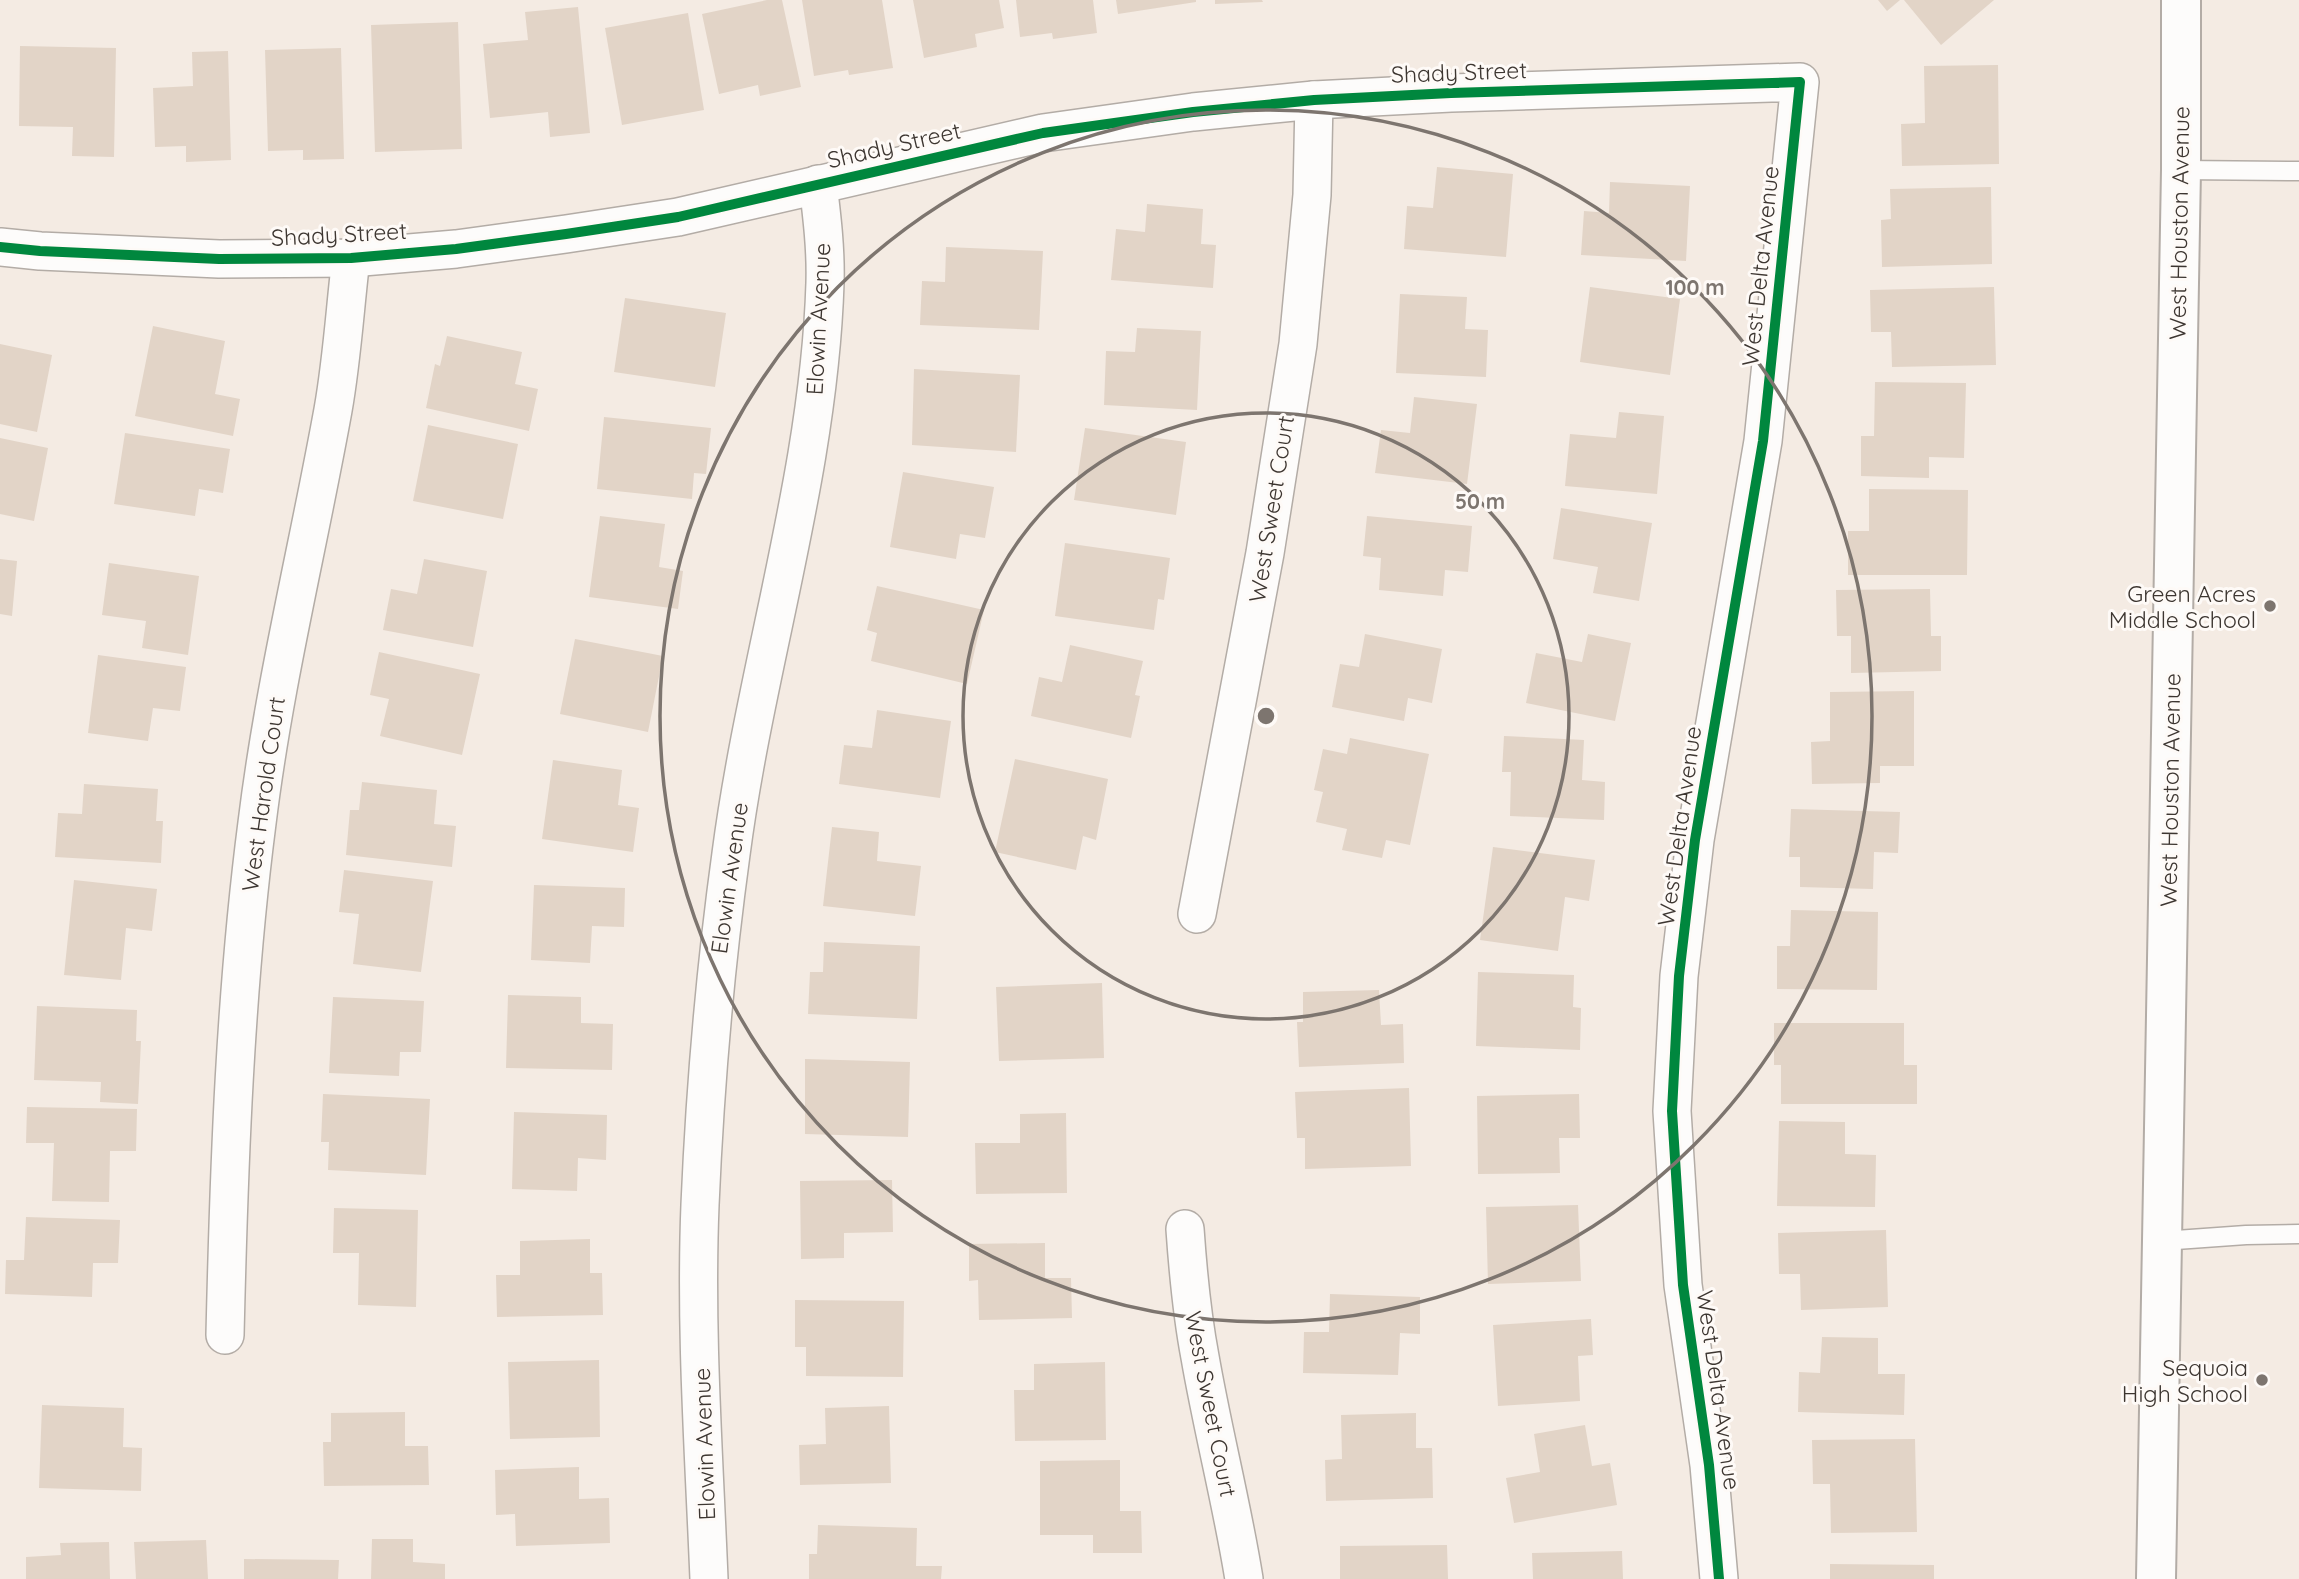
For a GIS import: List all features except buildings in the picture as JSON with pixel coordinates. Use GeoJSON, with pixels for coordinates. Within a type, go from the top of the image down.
{"type":"FeatureCollection","features":[{"type":"Feature","properties":{"kind":"main road","name":"West Houston Avenue"},"geometry":{"type":"LineString","coordinates":[[2156,1579],[2181,170],[2181,0]]}},
{"type":"Feature","properties":{"kind":"street","name":"Shady Street"},"geometry":{"type":"LineString","coordinates":[[0,247],[219,260],[351,258],[456,249],[678,216],[1043,133],[1193,112],[1314,100],[1465,92],[1800,82]]}},
{"type":"Feature","properties":{"kind":"street","name":"West Delta Avenue"},"geometry":{"type":"LineString","coordinates":[[1719,1579],[1709,1465],[1683,1285],[1672,1111],[1679,976],[1695,840],[1763,441],[1800,82]]}},
{"type":"Feature","properties":{"kind":"street","name":"West Sweet Court"},"geometry":{"type":"LineString","coordinates":[[1196,914],[1265,553],[1298,344],[1312,195],[1314,100]]}},
{"type":"Feature","properties":{"kind":"street","name":"Elowin Avenue"},"geometry":{"type":"LineString","coordinates":[[709,1579],[701,1402],[700,1208],[710,1033],[731,852],[752,722],[801,486],[818,371],[825,282],[818,184]]}},
{"type":"Feature","properties":{"kind":"street","name":"West Harold Court"},"geometry":{"type":"LineString","coordinates":[[225,1335],[229,1162],[239,987],[257,821],[288,632],[333,407],[351,258]]}},
{"type":"Feature","properties":{"kind":"street","name":"West Sweet Court"},"geometry":{"type":"LineString","coordinates":[[1185,1229],[1190,1294],[1200,1359],[1236,1525],[1244,1579]]}},
{"type":"Feature","properties":{"kind":"lane"},"geometry":{"type":"LineString","coordinates":[[2181,170],[2299,171]]}},
{"type":"Feature","properties":{"kind":"lane"},"geometry":{"type":"LineString","coordinates":[[2162,1241],[2299,1234]]}},
{"type":"Feature","properties":{"kind":"cycle path"},"geometry":{"type":"LineString","coordinates":[[0,247],[219,259],[351,258],[456,249],[678,217],[1043,133],[1193,112],[1314,100],[1451,93],[1800,82],[1763,441],[1695,840],[1679,976],[1672,1111],[1683,1285],[1709,1465],[1719,1579]]}},
{"type":"Feature","properties":{"kind":"place","name":"Green Acres Middle School"},"geometry":{"type":"Point","coordinates":[2270,606]}},
{"type":"Feature","properties":{"kind":"place","name":"Sequoia High School"},"geometry":{"type":"Point","coordinates":[2262,1380]}}]}
